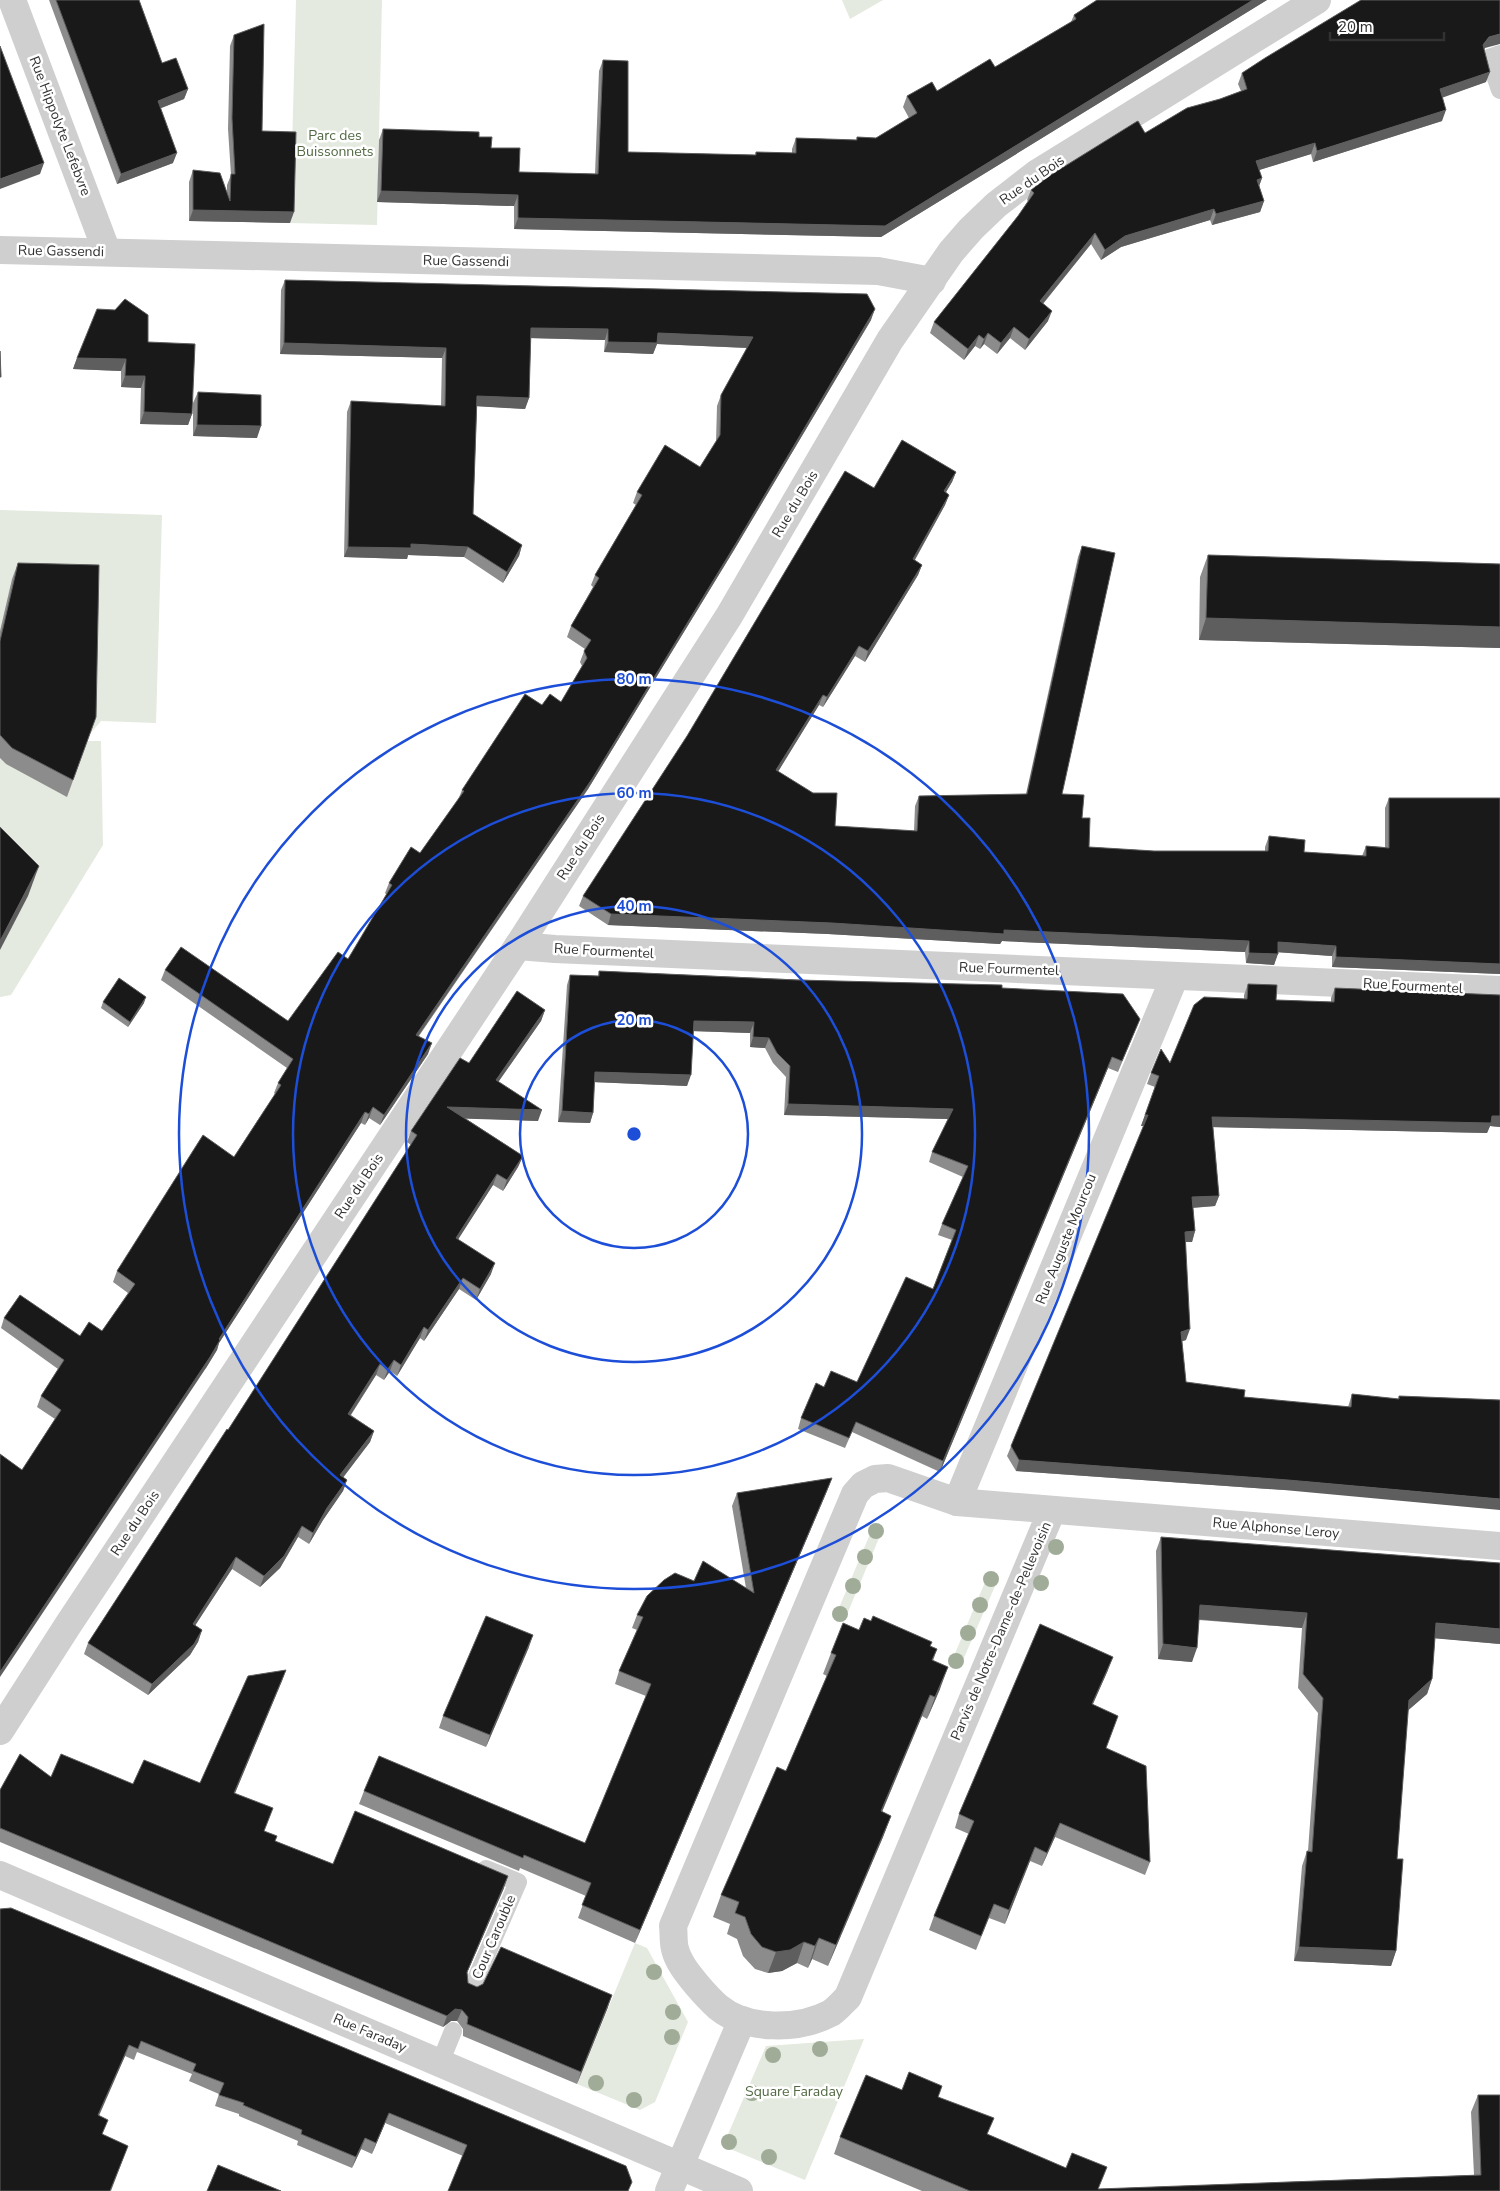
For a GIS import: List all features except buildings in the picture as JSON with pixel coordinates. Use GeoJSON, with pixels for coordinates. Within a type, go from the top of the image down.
{"type":"FeatureCollection","features":[{"type":"Feature","properties":{"kind":"street","name":"Rue Hippolyte Lefebvre"},"geometry":{"type":"LineString","coordinates":[[12,0],[107,252]]}},
{"type":"Feature","properties":{"kind":"street","name":"Rue du Bois"},"geometry":{"type":"LineString","coordinates":[[0,1731],[73,1617],[518,946],[728,616],[890,340],[970,230],[996,205],[1036,174],[1317,0]]}},
{"type":"Feature","properties":{"kind":"street","name":"Rue Gassendi"},"geometry":{"type":"LineString","coordinates":[[0,250],[878,271],[932,281]]}},
{"type":"Feature","properties":{"kind":"street","name":"Rue Fourmentel"},"geometry":{"type":"LineString","coordinates":[[518,946],[1500,990]]}},
{"type":"Feature","properties":{"kind":"street","name":"Rue Auguste Mourcou"},"geometry":{"type":"LineString","coordinates":[[957,1502],[1175,976]]}},
{"type":"Feature","properties":{"kind":"street","name":"Parvis de Notre-Dame-de-Pellevoisin"},"geometry":{"type":"LineString","coordinates":[[875,1478],[888,1478],[957,1502],[1052,1510],[848,1997],[832,2012],[799,2022],[768,2025],[742,2020],[719,2008],[680,1962],[675,1950],[673,1926],[855,1494],[863,1485],[875,1478]]}},
{"type":"Feature","properties":{"kind":"street","name":"Rue Alphonse Leroy"},"geometry":{"type":"LineString","coordinates":[[1052,1510],[1500,1546]]}},
{"type":"Feature","properties":{"kind":"street","name":"Rue Faraday"},"geometry":{"type":"LineString","coordinates":[[0,1875],[740,2191]]}},
{"type":"Feature","properties":{"kind":"street"},"geometry":{"type":"LineString","coordinates":[[669,2191],[742,2020]]}},
{"type":"Feature","properties":{"kind":"lane"},"geometry":{"type":"LineString","coordinates":[[1500,54],[1489,58],[1500,90]]}},
{"type":"Feature","properties":{"kind":"lane","name":"Cour Carouble"},"geometry":{"type":"LineString","coordinates":[[471,1862],[518,1882],[472,1988]]}},
{"type":"Feature","properties":{"kind":"lane"},"geometry":{"type":"LineString","coordinates":[[440,2063],[453,2031]]}},
{"type":"Feature","properties":{"kind":"green space","name":"Parc des Buissonnets"},"geometry":{"type":"Polygon","coordinates":[[[296,0],[382,0],[377,225],[290,223],[296,0]]]}},
{"type":"Feature","properties":{"kind":"green space"},"geometry":{"type":"Polygon","coordinates":[[[842,0],[883,0],[850,19],[842,0]]]}},
{"type":"Feature","properties":{"kind":"green space"},"geometry":{"type":"Polygon","coordinates":[[[0,510],[162,515],[156,723],[101,721],[90,734],[93,581],[0,631],[0,510]]]}},
{"type":"Feature","properties":{"kind":"green space"},"geometry":{"type":"Polygon","coordinates":[[[88,741],[101,741],[103,845],[11,995],[0,997],[0,758],[6,764],[88,741]]]}},
{"type":"Feature","properties":{"kind":"green space"},"geometry":{"type":"Polygon","coordinates":[[[873,1527],[882,1531],[845,1619],[836,1615],[873,1527]]]}},
{"type":"Feature","properties":{"kind":"green space"},"geometry":{"type":"Polygon","coordinates":[[[988,1575],[998,1579],[960,1667],[951,1663],[988,1575]]]}},
{"type":"Feature","properties":{"kind":"green space"},"geometry":{"type":"Polygon","coordinates":[[[635,1943],[647,1948],[688,2022],[655,2102],[640,2110],[577,2084],[635,1943]]]}},
{"type":"Feature","properties":{"kind":"green space","name":"Square Faraday"},"geometry":{"type":"Polygon","coordinates":[[[864,2039],[805,2180],[723,2146],[766,2046],[864,2039]]]}}]}
